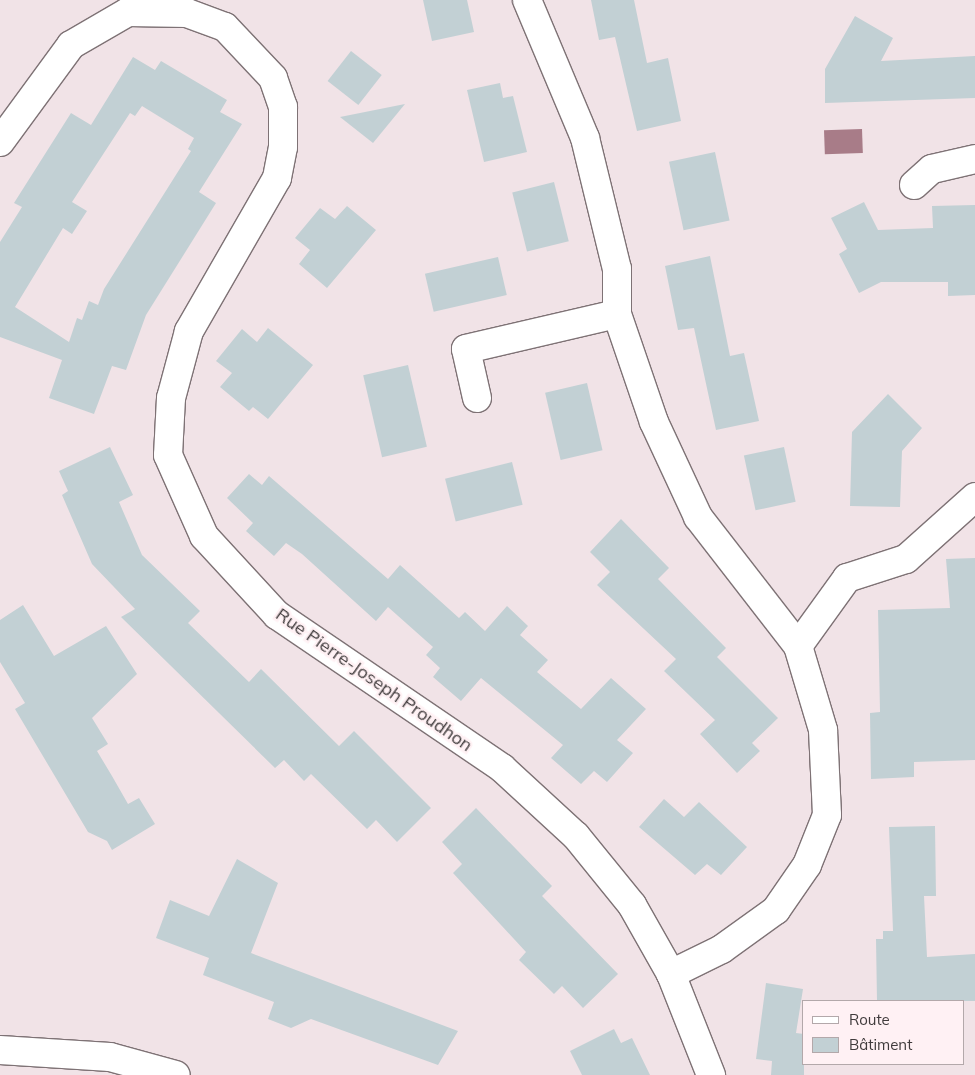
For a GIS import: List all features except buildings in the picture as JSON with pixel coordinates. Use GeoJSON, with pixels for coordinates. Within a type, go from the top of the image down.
{"type":"FeatureCollection","features":[{"type":"Feature","properties":{"kind":"street"},"geometry":{"type":"LineString","coordinates":[[527,0],[585,138],[617,270],[617,314],[654,422],[698,517],[798,646],[823,730],[827,815],[807,866],[776,910],[722,949],[672,974]]}},
{"type":"Feature","properties":{"kind":"street","name":"Rue Pierre-Joseph Proudhon"},"geometry":{"type":"LineString","coordinates":[[0,142],[71,44],[128,12],[188,13],[226,27],[273,78],[283,107],[283,147],[277,178],[189,331],[171,398],[168,455],[204,536],[277,615],[502,768],[576,836],[632,905],[672,974],[711,1075]]}},
{"type":"Feature","properties":{"kind":"street"},"geometry":{"type":"LineString","coordinates":[[914,185],[932,169],[975,159]]}},
{"type":"Feature","properties":{"kind":"street"},"geometry":{"type":"LineString","coordinates":[[477,398],[466,349],[617,314]]}},
{"type":"Feature","properties":{"kind":"street"},"geometry":{"type":"LineString","coordinates":[[798,646],[847,578],[906,559],[975,497]]}},
{"type":"Feature","properties":{"kind":"street"},"geometry":{"type":"LineString","coordinates":[[0,1050],[110,1058],[176,1075]]}},
{"type":"Feature","properties":{"kind":"shaded area"},"geometry":{"type":"Polygon","coordinates":[[[862,129],[863,153],[825,154],[824,130],[862,129]]]}}]}
